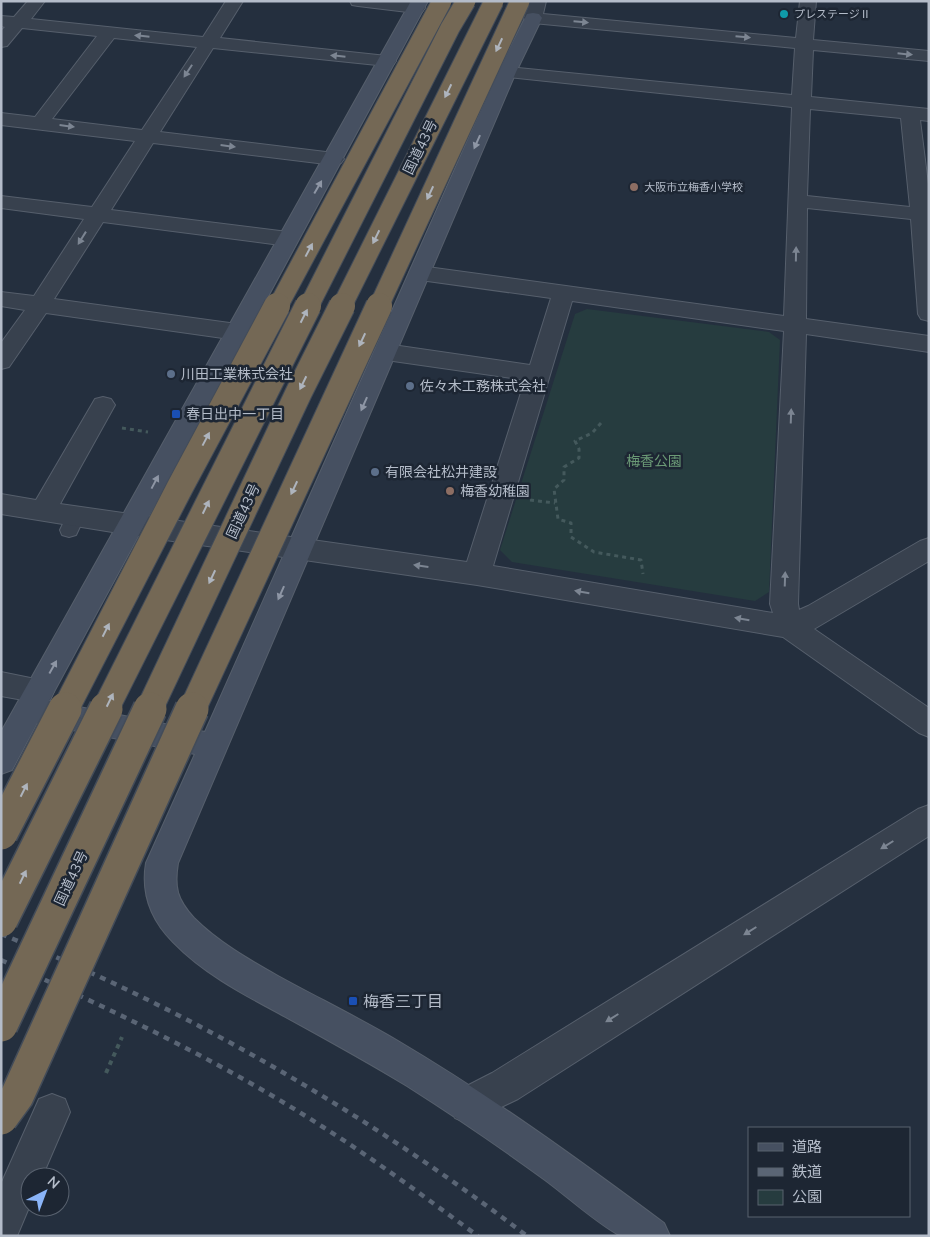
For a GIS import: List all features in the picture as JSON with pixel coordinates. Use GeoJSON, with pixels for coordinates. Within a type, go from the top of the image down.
{"type":"FeatureCollection","features":[{"type":"Feature","properties":{"kind":"highway"},"geometry":{"type":"LineString","coordinates":[[1,833],[180,487],[442,1]]}},
{"type":"Feature","properties":{"kind":"highway","name":"国道43号"},"geometry":{"type":"LineString","coordinates":[[1,920],[209,500],[466,1]]}},
{"type":"Feature","properties":{"kind":"highway","name":"国道43号"},"geometry":{"type":"LineString","coordinates":[[1,1026],[299,392],[494,1]]}},
{"type":"Feature","properties":{"kind":"highway"},"geometry":{"type":"LineString","coordinates":[[1,1118],[17,1096],[204,683],[530,7]]}},
{"type":"Feature","properties":{"kind":"street"},"geometry":{"type":"LineString","coordinates":[[1,42],[9,22],[37,1]]}},
{"type":"Feature","properties":{"kind":"street"},"geometry":{"type":"LineString","coordinates":[[1,361],[40,304],[206,43],[235,1]]}},
{"type":"Feature","properties":{"kind":"street"},"geometry":{"type":"LineString","coordinates":[[1,761],[418,5],[358,1]]}},
{"type":"Feature","properties":{"kind":"street"},"geometry":{"type":"LineString","coordinates":[[790,627],[784,604],[795,326],[797,202],[803,102],[804,43],[808,1]]}},
{"type":"Feature","properties":{"kind":"street"},"geometry":{"type":"LineString","coordinates":[[651,1236],[545,1158],[468,1106],[384,1053],[224,965],[191,938],[170,915],[159,891],[158,878],[162,863],[507,72],[530,7],[804,43],[929,56]]}},
{"type":"Feature","properties":{"kind":"street"},"geometry":{"type":"LineString","coordinates":[[9,22],[387,61]]}},
{"type":"Feature","properties":{"kind":"street"},"geometry":{"type":"LineString","coordinates":[[40,123],[108,33]]}},
{"type":"Feature","properties":{"kind":"street"},"geometry":{"type":"LineString","coordinates":[[507,72],[919,114],[929,314]]}},
{"type":"Feature","properties":{"kind":"street"},"geometry":{"type":"LineString","coordinates":[[1,119],[334,158]]}},
{"type":"Feature","properties":{"kind":"street"},"geometry":{"type":"LineString","coordinates":[[1,202],[288,239]]}},
{"type":"Feature","properties":{"kind":"street"},"geometry":{"type":"LineString","coordinates":[[797,202],[925,215]]}},
{"type":"Feature","properties":{"kind":"street"},"geometry":{"type":"LineString","coordinates":[[420,273],[929,344]]}},
{"type":"Feature","properties":{"kind":"street"},"geometry":{"type":"LineString","coordinates":[[477,574],[564,294]]}},
{"type":"Feature","properties":{"kind":"street"},"geometry":{"type":"LineString","coordinates":[[1,299],[236,332]]}},
{"type":"Feature","properties":{"kind":"street"},"geometry":{"type":"LineString","coordinates":[[386,352],[539,374]]}},
{"type":"Feature","properties":{"kind":"street"},"geometry":{"type":"LineString","coordinates":[[43,511],[97,414]]}},
{"type":"Feature","properties":{"kind":"street"},"geometry":{"type":"LineString","coordinates":[[1,504],[43,511],[72,523],[131,525],[301,548],[477,574],[790,627],[929,724]]}},
{"type":"Feature","properties":{"kind":"street"},"geometry":{"type":"LineString","coordinates":[[790,627],[818,614],[929,548]]}},
{"type":"Feature","properties":{"kind":"street"},"geometry":{"type":"LineString","coordinates":[[1,684],[35,700],[214,745]]}},
{"type":"Feature","properties":{"kind":"street"},"geometry":{"type":"LineString","coordinates":[[468,1106],[505,1086],[929,819]]}},
{"type":"Feature","properties":{"kind":"street"},"geometry":{"type":"LineString","coordinates":[[1,1228],[52,1112]]}},
{"type":"Feature","properties":{"kind":"path"},"geometry":{"type":"LineString","coordinates":[[97,414],[149,432]]}},
{"type":"Feature","properties":{"kind":"path"},"geometry":{"type":"LineString","coordinates":[[601,423],[592,433],[575,441],[579,449],[579,458],[564,467],[564,480],[554,489],[558,518],[571,523],[571,537],[594,552],[641,560],[644,576]]}},
{"type":"Feature","properties":{"kind":"path"},"geometry":{"type":"LineString","coordinates":[[106,1073],[122,1037]]}},
{"type":"Feature","properties":{"kind":"green space","name":"梅香公園"},"geometry":{"type":"Polygon","coordinates":[[[587,309],[769,332],[780,340],[769,592],[755,601],[512,562],[500,550],[575,314],[587,309]]]}},
{"type":"Feature","properties":{"kind":"railway"},"geometry":{"type":"LineString","coordinates":[[1,934],[140,996],[274,1067],[339,1106],[403,1148],[527,1236]]}},
{"type":"Feature","properties":{"kind":"railway"},"geometry":{"type":"LineString","coordinates":[[1,960],[125,1017],[246,1080],[343,1140],[402,1180],[478,1236]]}},
{"type":"Feature","properties":{"kind":"place","name":"プレステージⅡ"},"geometry":{"type":"Point","coordinates":[784,14]}},
{"type":"Feature","properties":{"kind":"place","name":"大阪市立梅香小学校"},"geometry":{"type":"Point","coordinates":[634,187]}},
{"type":"Feature","properties":{"kind":"place","name":"川田工業株式会社"},"geometry":{"type":"Point","coordinates":[171,374]}},
{"type":"Feature","properties":{"kind":"place","name":"佐々木工務株式会社"},"geometry":{"type":"Point","coordinates":[410,386]}},
{"type":"Feature","properties":{"kind":"place","name":"春日出中一丁目"},"geometry":{"type":"Point","coordinates":[176,414]}},
{"type":"Feature","properties":{"kind":"place","name":"有限会社松井建設"},"geometry":{"type":"Point","coordinates":[375,472]}},
{"type":"Feature","properties":{"kind":"place","name":"梅香幼稚園"},"geometry":{"type":"Point","coordinates":[450,491]}},
{"type":"Feature","properties":{"kind":"place","name":"梅香三丁目"},"geometry":{"type":"Point","coordinates":[353,1001]}}]}
